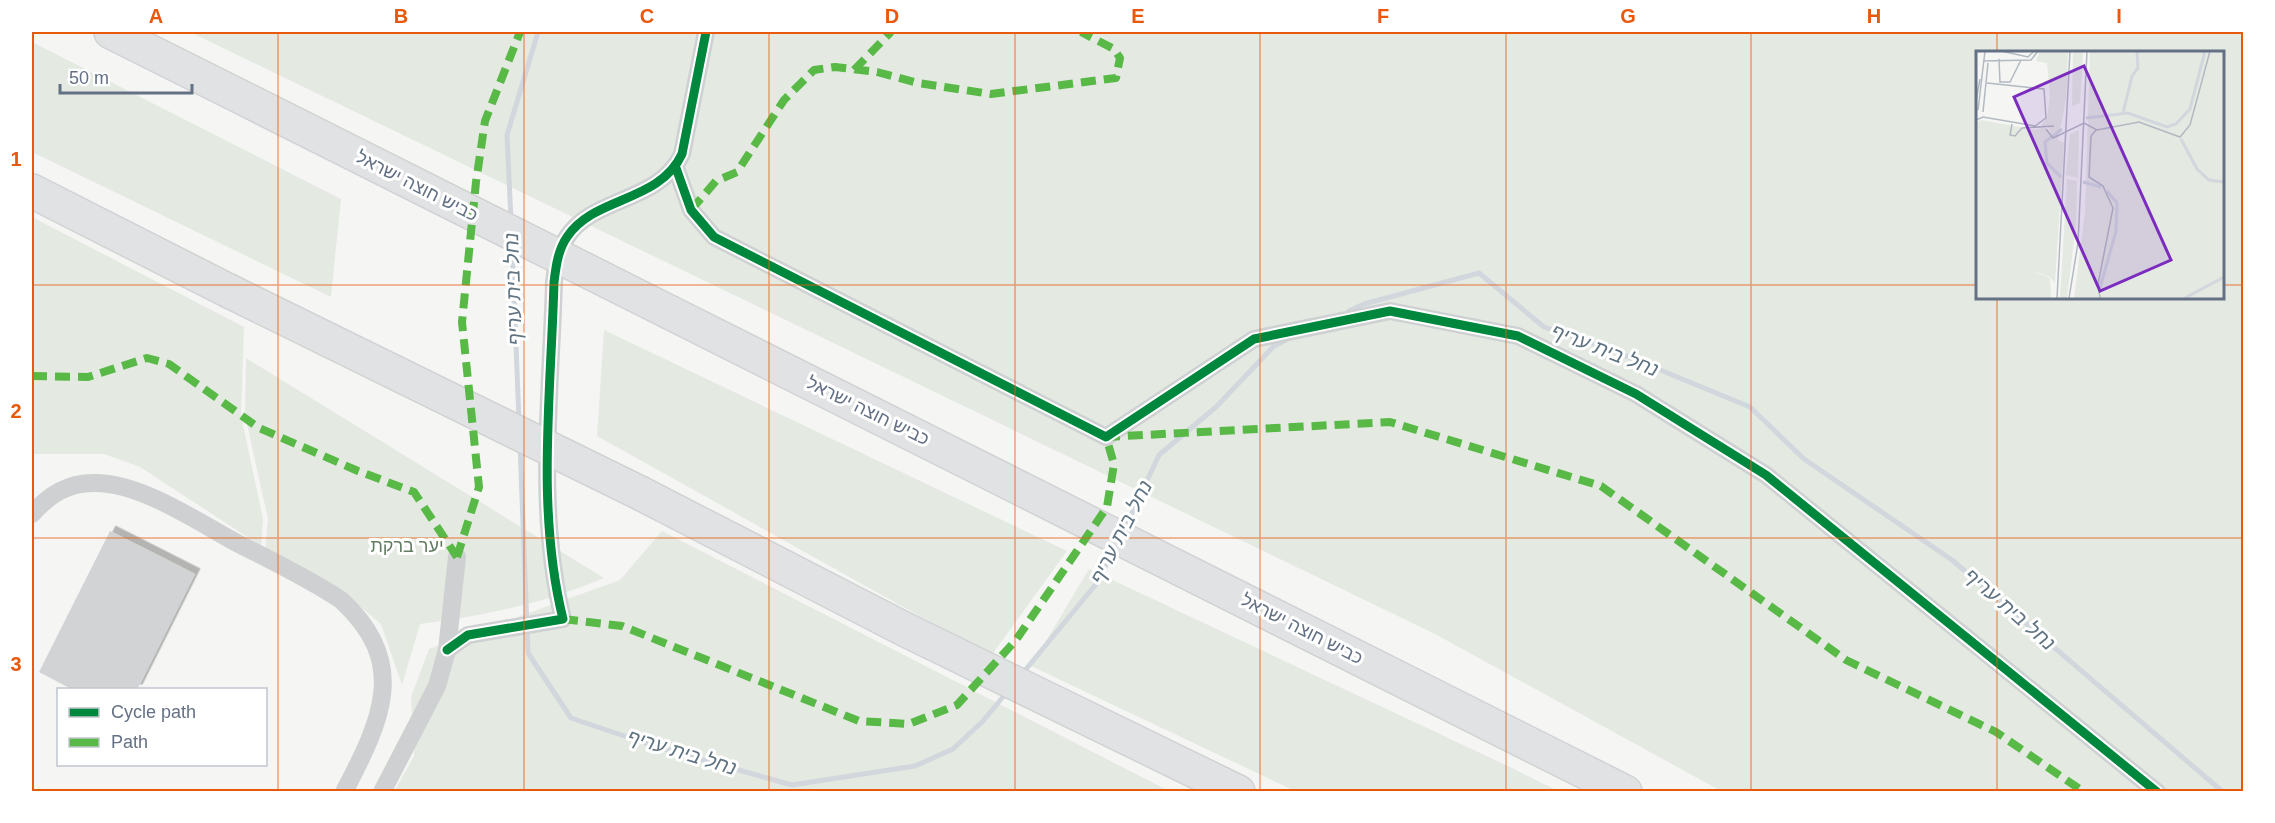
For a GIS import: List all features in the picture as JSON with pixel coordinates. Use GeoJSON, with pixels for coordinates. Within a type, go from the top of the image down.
{"type":"FeatureCollection","features":[{"type":"Feature","properties":{"kind":"highway","name":"כביש חוצה ישראל"},"geometry":{"type":"LineString","coordinates":[[111,32],[999,475],[1625,792]]}},
{"type":"Feature","properties":{"kind":"highway"},"geometry":{"type":"LineString","coordinates":[[32,191],[227,290],[642,494],[906,630],[1238,792]]}},
{"type":"Feature","properties":{"kind":"street"},"geometry":{"type":"LineString","coordinates":[[447,650],[468,635],[563,620],[553,579],[547,519],[554,282],[558,256],[567,237],[580,222],[644,192],[675,168],[682,154],[706,32]]}},
{"type":"Feature","properties":{"kind":"street"},"geometry":{"type":"LineString","coordinates":[[675,168],[691,210],[714,237],[1106,437],[1254,339],[1390,311],[1518,336],[1636,394],[1766,475],[2157,792]]}},
{"type":"Feature","properties":{"kind":"street"},"geometry":{"type":"LineString","coordinates":[[32,514],[54,493],[65,488],[94,483],[125,488],[181,513],[341,600],[362,621],[379,650],[384,689],[371,738],[344,792]]}},
{"type":"Feature","properties":{"kind":"street"},"geometry":{"type":"LineString","coordinates":[[382,792],[437,686],[447,650],[457,557]]}},
{"type":"Feature","properties":{"kind":"green space"},"geometry":{"type":"Polygon","coordinates":[[[190,32],[2243,32],[2243,791],[1721,791],[1435,634],[190,32]]]}},
{"type":"Feature","properties":{"kind":"green space"},"geometry":{"type":"Polygon","coordinates":[[[32,42],[341,199],[331,297],[32,152],[32,42]]]}},
{"type":"Feature","properties":{"kind":"green space"},"geometry":{"type":"Polygon","coordinates":[[[32,217],[244,327],[241,415],[263,519],[261,546],[140,467],[104,454],[32,454],[32,217]]]}},
{"type":"Feature","properties":{"kind":"green space"},"geometry":{"type":"Polygon","coordinates":[[[604,330],[1067,551],[991,656],[597,436],[604,330]]]}},
{"type":"Feature","properties":{"kind":"green space","name":"יער ברקת"},"geometry":{"type":"Polygon","coordinates":[[[246,358],[604,578],[559,595],[514,607],[420,624],[402,685],[381,624],[343,592],[265,553],[268,519],[245,415],[246,358]]]}},
{"type":"Feature","properties":{"kind":"green space"},"geometry":{"type":"Polygon","coordinates":[[[662,531],[1169,791],[394,792],[414,756],[411,697],[429,649],[620,580],[662,531]]]}},
{"type":"Feature","properties":{"kind":"green space"},"geometry":{"type":"Polygon","coordinates":[[[1089,569],[1558,791],[1295,791],[1031,666],[1089,569]]]}},
{"type":"Feature","properties":{"kind":"building"},"geometry":{"type":"Polygon","coordinates":[[[110,531],[195,574],[138,688],[69,688],[39,672],[110,531]]]}},
{"type":"Feature","properties":{"kind":"waterway","name":"נחל בית עריף"},"geometry":{"type":"LineString","coordinates":[[511,220],[507,135],[538,32]]}},
{"type":"Feature","properties":{"kind":"waterway","name":"נחל בית עריף"},"geometry":{"type":"LineString","coordinates":[[512,244],[519,421]]}},
{"type":"Feature","properties":{"kind":"waterway","name":"נחל בית עריף"},"geometry":{"type":"LineString","coordinates":[[1349,311],[1364,304],[1479,273],[1544,327],[1607,348],[1750,407],[1804,459],[1952,560],[2223,792]]}},
{"type":"Feature","properties":{"kind":"waterway","name":"נחל בית עריף"},"geometry":{"type":"LineString","coordinates":[[1124,530],[1159,455],[1216,407],[1274,346],[1286,340]]}},
{"type":"Feature","properties":{"kind":"waterway","name":"נחל בית עריף"},"geometry":{"type":"LineString","coordinates":[[520,445],[528,653],[571,718],[660,748],[792,785],[915,766],[953,749],[983,721],[1007,692]]}},
{"type":"Feature","properties":{"kind":"waterway","name":"נחל בית עריף"},"geometry":{"type":"LineString","coordinates":[[1022,674],[1097,583],[1114,549]]}},
{"type":"Feature","properties":{"kind":"marked path"},"geometry":{"type":"LineString","coordinates":[[457,557],[479,487],[462,322],[476,182],[485,121],[520,32]]}},
{"type":"Feature","properties":{"kind":"marked path"},"geometry":{"type":"LineString","coordinates":[[854,70],[891,32]]}},
{"type":"Feature","properties":{"kind":"marked path"},"geometry":{"type":"LineString","coordinates":[[691,210],[716,181],[737,172],[784,100],[814,70],[835,67],[877,72],[918,83],[991,94],[1116,78],[1120,58],[1114,49],[1081,32]]}},
{"type":"Feature","properties":{"kind":"marked path"},"geometry":{"type":"LineString","coordinates":[[32,376],[88,377],[147,358],[169,364],[259,428],[358,471],[414,492],[457,557]]}},
{"type":"Feature","properties":{"kind":"marked path"},"geometry":{"type":"LineString","coordinates":[[563,619],[622,626],[859,721],[909,724],[957,705],[1016,640],[1107,507],[1114,464],[1106,437],[1390,422],[1601,486],[1846,660],[1996,732],[2084,792]]}},
{"type":"Feature","properties":{"kind":"cycle path"},"geometry":{"type":"LineString","coordinates":[[447,650],[468,635],[563,619],[555,578],[547,494],[548,409],[554,282],[558,258],[567,237],[579,224],[593,214],[643,191],[672,170],[682,154],[706,32]]}},
{"type":"Feature","properties":{"kind":"cycle path"},"geometry":{"type":"LineString","coordinates":[[676,168],[691,210],[714,237],[1106,437],[1254,339],[1390,311],[1518,336],[1636,394],[1766,475],[2157,792]]}}]}
